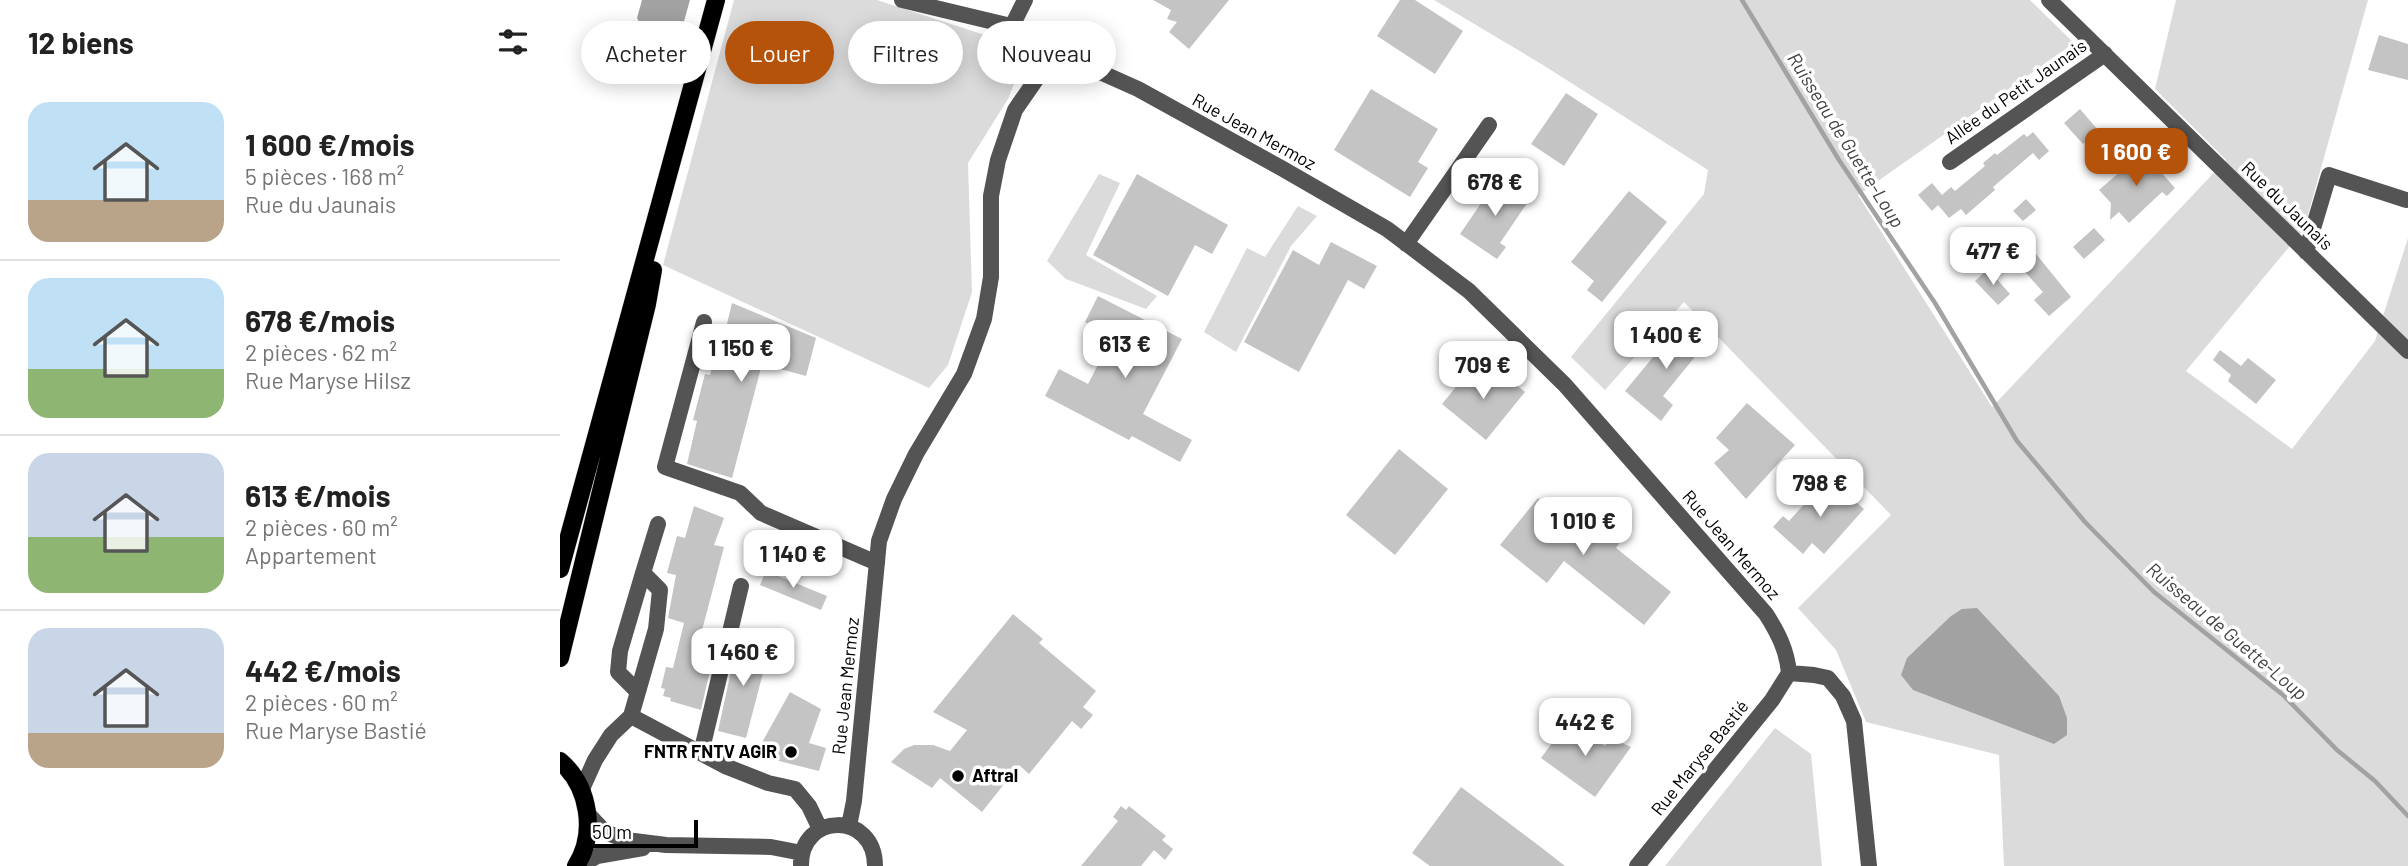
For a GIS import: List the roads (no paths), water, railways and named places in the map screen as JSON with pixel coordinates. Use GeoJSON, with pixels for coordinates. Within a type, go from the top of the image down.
{"type":"FeatureCollection","features":[{"type":"Feature","properties":{"kind":"main road"},"geometry":{"type":"LineString","coordinates":[[560,569],[716,0]]}},
{"type":"Feature","properties":{"kind":"main road"},"geometry":{"type":"LineString","coordinates":[[560,658],[647,304],[671,166]]}},
{"type":"Feature","properties":{"kind":"main road"},"geometry":{"type":"LineString","coordinates":[[560,761],[582,789],[588,814],[587,839],[578,866]]}},
{"type":"Feature","properties":{"kind":"street"},"geometry":{"type":"LineString","coordinates":[[905,0],[991,21]]}},
{"type":"Feature","properties":{"kind":"street"},"geometry":{"type":"LineString","coordinates":[[1014,21],[1025,0]]}},
{"type":"Feature","properties":{"kind":"street","name":"Rue du Jaunais"},"geometry":{"type":"LineString","coordinates":[[2049,0],[2408,351]]}},
{"type":"Feature","properties":{"kind":"street","name":"Allée du Petit Jaunais"},"geometry":{"type":"LineString","coordinates":[[1950,162],[2105,54]]}},
{"type":"Feature","properties":{"kind":"street","name":"Rue Jean Mermoz"},"geometry":{"type":"LineString","coordinates":[[1116,79],[1283,169],[1387,229],[1469,292],[1566,385],[1766,614],[1787,656],[1789,673]]}},
{"type":"Feature","properties":{"kind":"street","name":"Rue Jean Mermoz"},"geometry":{"type":"LineString","coordinates":[[849,826],[854,801],[879,541],[894,499],[916,454],[964,374],[984,319],[991,277],[990,196],[998,160],[1015,110],[1033,84]]}},
{"type":"Feature","properties":{"kind":"street"},"geometry":{"type":"LineString","coordinates":[[1406,244],[1489,125]]}},
{"type":"Feature","properties":{"kind":"street"},"geometry":{"type":"LineString","coordinates":[[2306,252],[2329,176],[2406,200]]}},
{"type":"Feature","properties":{"kind":"street"},"geometry":{"type":"LineString","coordinates":[[704,323],[665,467],[740,493],[761,513],[877,563]]}},
{"type":"Feature","properties":{"kind":"street"},"geometry":{"type":"LineString","coordinates":[[638,692],[618,672],[620,651],[659,523]]}},
{"type":"Feature","properties":{"kind":"street"},"geometry":{"type":"LineString","coordinates":[[582,789],[594,760],[611,735],[631,716],[656,629],[660,590],[643,573]]}},
{"type":"Feature","properties":{"kind":"street"},"geometry":{"type":"LineString","coordinates":[[701,753],[741,586]]}},
{"type":"Feature","properties":{"kind":"street"},"geometry":{"type":"LineString","coordinates":[[1789,673],[1814,674],[1828,678],[1843,696],[1854,721],[1869,866]]}},
{"type":"Feature","properties":{"kind":"street","name":"Rue Maryse Bastié"},"geometry":{"type":"LineString","coordinates":[[1637,866],[1772,699],[1789,673]]}},
{"type":"Feature","properties":{"kind":"street"},"geometry":{"type":"LineString","coordinates":[[631,716],[725,766],[768,783],[794,789],[809,806],[820,829]]}},
{"type":"Feature","properties":{"kind":"street"},"geometry":{"type":"LineString","coordinates":[[588,814],[598,827],[615,837],[666,845],[771,847],[801,860],[812,835],[820,829],[830,825],[849,826],[867,838],[872,847],[875,866]]}},
{"type":"Feature","properties":{"kind":"street"},"geometry":{"type":"LineString","coordinates":[[578,866],[597,856],[666,845]]}},
{"type":"Feature","properties":{"kind":"waterway","name":"Ruisseau de Guette-Loup"},"geometry":{"type":"LineString","coordinates":[[1742,0],[1839,160],[1935,303],[2017,441],[2085,522],[2154,592],[2283,695],[2337,750],[2375,781],[2408,816]]}},
{"type":"Feature","properties":{"kind":"place","name":"FNTR FNTV AGIR"},"geometry":{"type":"Point","coordinates":[791,752]}},
{"type":"Feature","properties":{"kind":"place","name":"Aftral"},"geometry":{"type":"Point","coordinates":[958,776]}}]}
